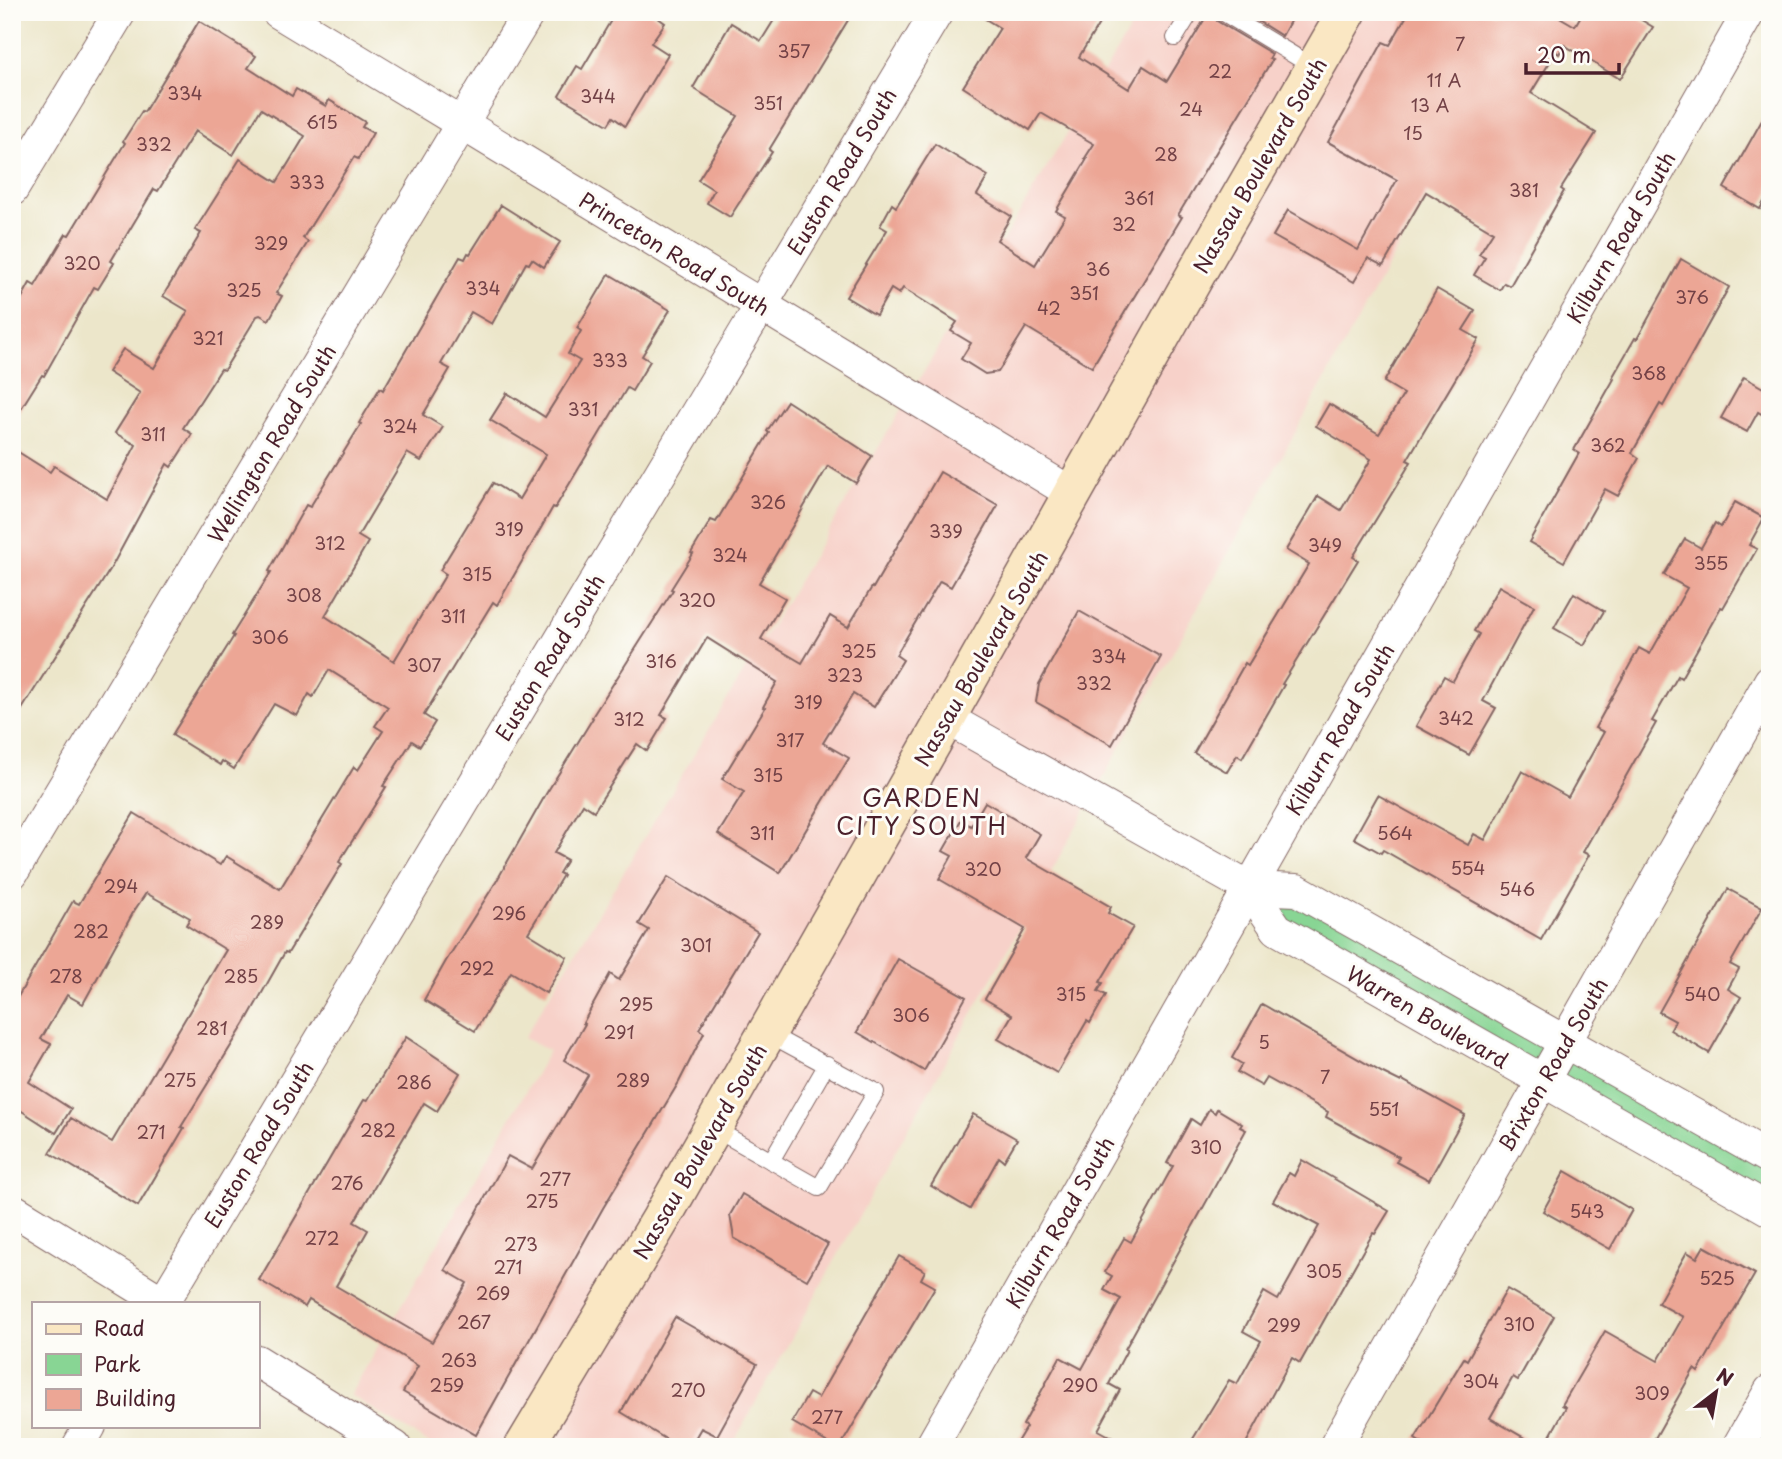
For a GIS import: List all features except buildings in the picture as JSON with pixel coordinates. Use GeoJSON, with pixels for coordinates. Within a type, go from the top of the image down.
{"type":"FeatureCollection","features":[{"type":"Feature","properties":{"kind":"main road","name":"Nassau Boulevard South"},"geometry":{"type":"LineString","coordinates":[[524,1447],[713,1128],[1346,12]]}},
{"type":"Feature","properties":{"kind":"street"},"geometry":{"type":"LineString","coordinates":[[12,190],[120,12]]}},
{"type":"Feature","properties":{"kind":"street","name":"Princeton Road South"},"geometry":{"type":"LineString","coordinates":[[278,12],[1073,494]]}},
{"type":"Feature","properties":{"kind":"street","name":"Wellington Road South"},"geometry":{"type":"LineString","coordinates":[[12,873],[529,12]]}},
{"type":"Feature","properties":{"kind":"street","name":"Euston Road South"},"geometry":{"type":"LineString","coordinates":[[164,1302],[937,12]]}},
{"type":"Feature","properties":{"kind":"street","name":"Kilburn Road South"},"geometry":{"type":"LineString","coordinates":[[931,1447],[1749,12]]}},
{"type":"Feature","properties":{"kind":"street","name":"Brixton Road South"},"geometry":{"type":"LineString","coordinates":[[1335,1447],[1770,681]]}},
{"type":"Feature","properties":{"kind":"street","name":"Warren Boulevard"},"geometry":{"type":"LineString","coordinates":[[946,718],[1249,888],[1277,929],[1770,1210]]}},
{"type":"Feature","properties":{"kind":"street","name":"Warren Boulevard"},"geometry":{"type":"LineString","coordinates":[[1249,888],[1297,890],[1770,1158]]}},
{"type":"Feature","properties":{"kind":"street"},"geometry":{"type":"LineString","coordinates":[[12,1209],[161,1302]]}},
{"type":"Feature","properties":{"kind":"street"},"geometry":{"type":"LineString","coordinates":[[259,1362],[396,1447]]}},
{"type":"Feature","properties":{"kind":"street"},"geometry":{"type":"LineString","coordinates":[[1738,1447],[1770,1391]]}},
{"type":"Feature","properties":{"kind":"street"},"geometry":{"type":"LineString","coordinates":[[78,1447],[89,1428]]}},
{"type":"Feature","properties":{"kind":"lane"},"geometry":{"type":"LineString","coordinates":[[1175,38],[1191,12]]}},
{"type":"Feature","properties":{"kind":"lane"},"geometry":{"type":"LineString","coordinates":[[1222,12],[1315,68]]}},
{"type":"Feature","properties":{"kind":"lane"},"geometry":{"type":"LineString","coordinates":[[713,1128],[820,1188],[876,1092],[767,1033]]}},
{"type":"Feature","properties":{"kind":"lane"},"geometry":{"type":"LineString","coordinates":[[771,1161],[827,1065]]}},
{"type":"Feature","properties":{"kind":"shaded area"},"geometry":{"type":"Polygon","coordinates":[[[1140,12],[1529,12],[731,1447],[435,1447],[350,1395],[549,1051],[524,1038],[1140,12]]]}},
{"type":"Feature","properties":{"kind":"green space"},"geometry":{"type":"Polygon","coordinates":[[[1249,888],[1297,890],[1770,1158],[1770,1210],[1277,929],[1249,888]]]}},
{"type":"Feature","properties":{"kind":"district","name":"GARDEN CITY SOUTH"},"geometry":{"type":"Point","coordinates":[922,811]}}]}
